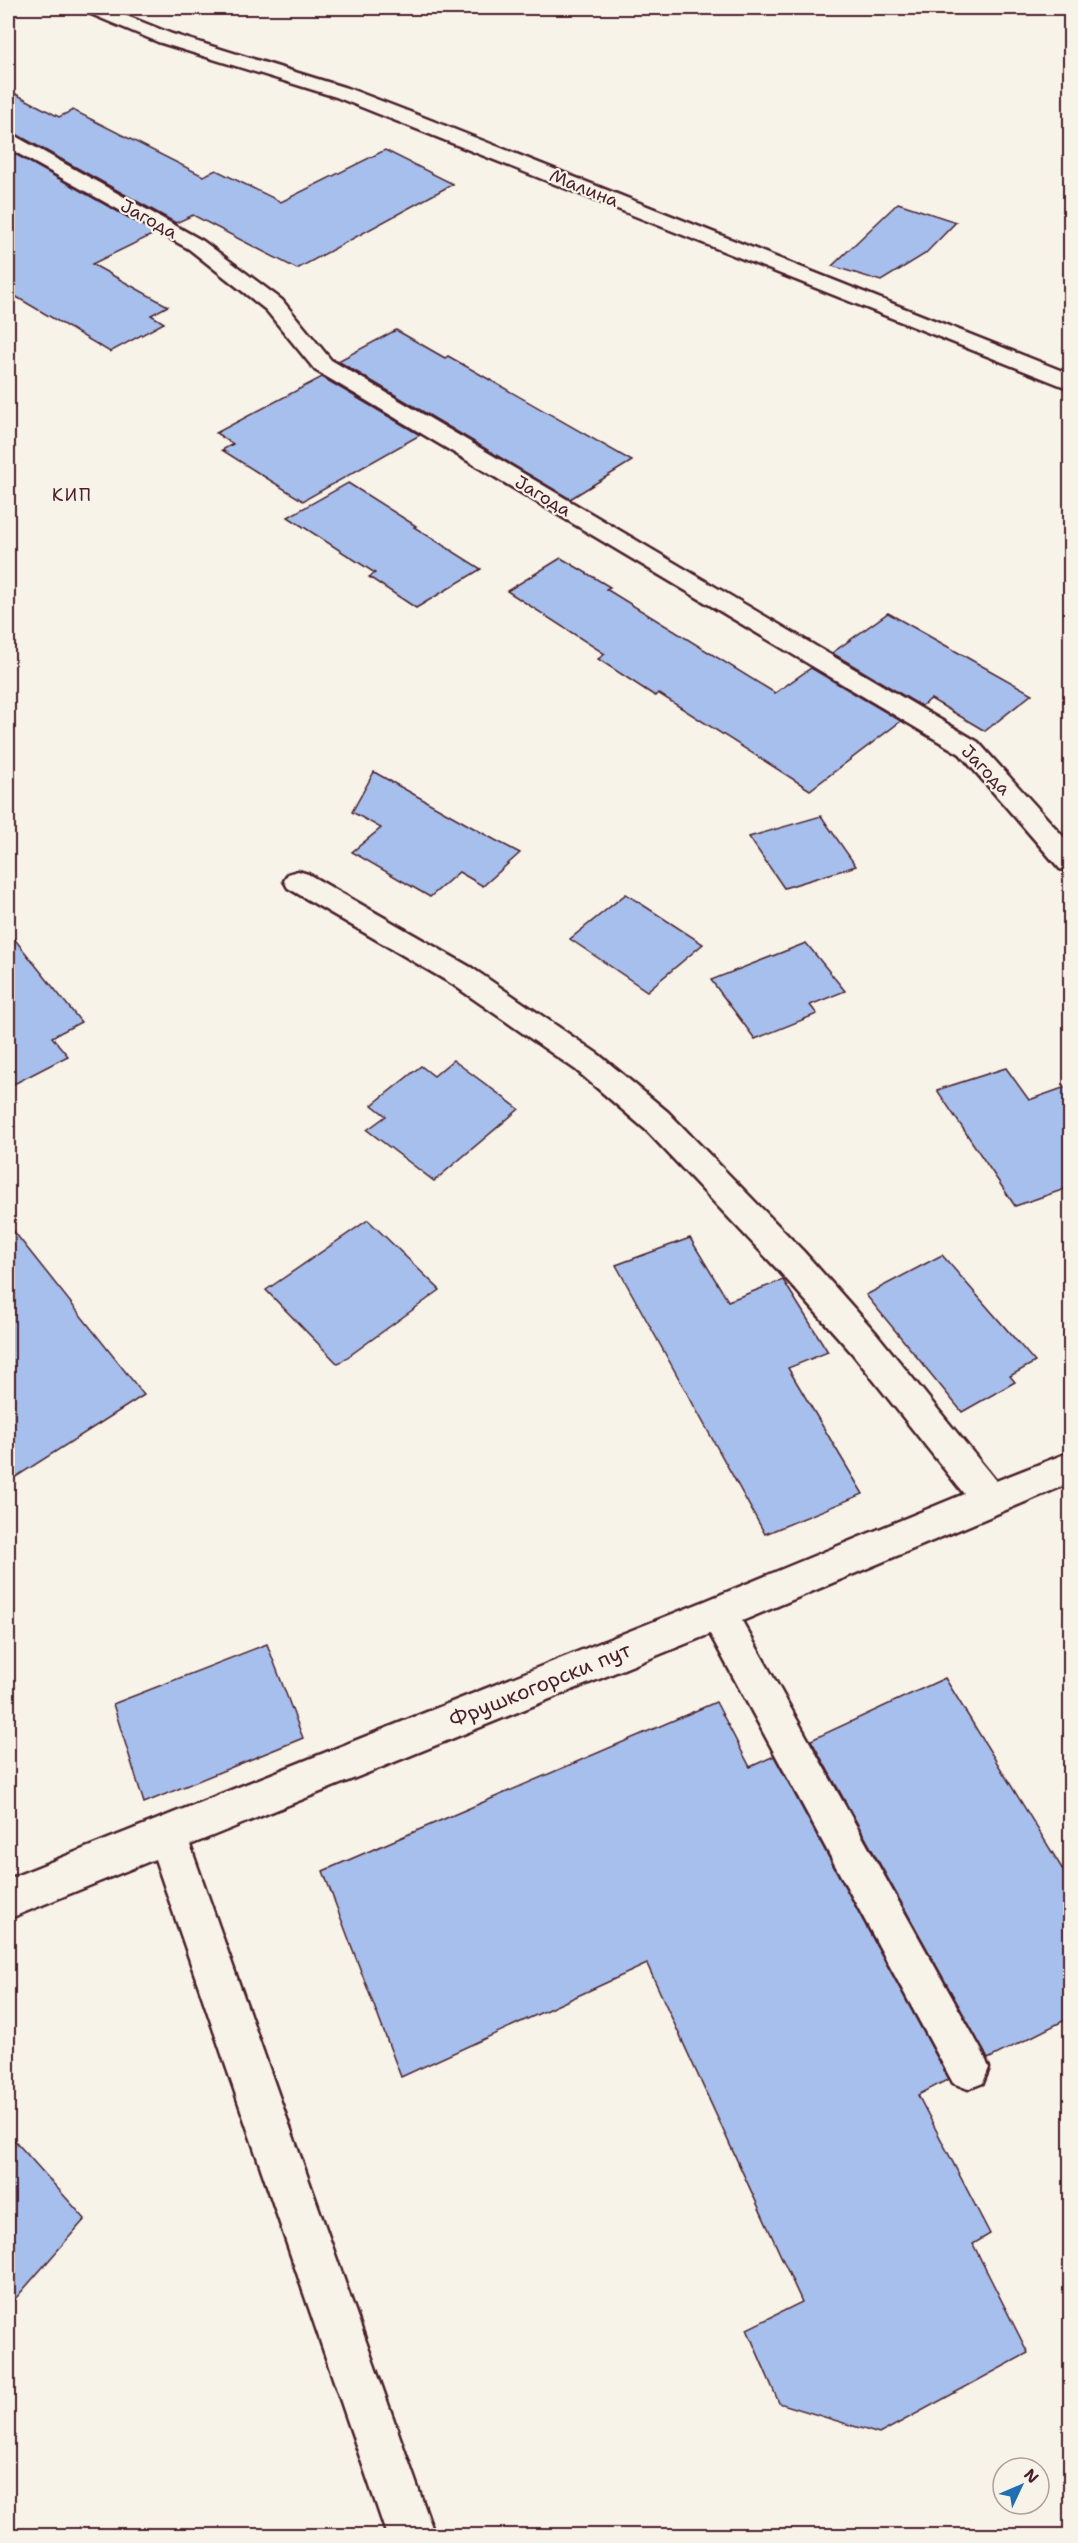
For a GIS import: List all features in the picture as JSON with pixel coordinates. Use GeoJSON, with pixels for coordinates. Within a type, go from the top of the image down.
{"type":"FeatureCollection","features":[{"type":"Feature","properties":{"kind":"street","name":"Малина"},"geometry":{"type":"LineString","coordinates":[[92,8],[165,38],[343,93],[422,123],[1071,382]]}},
{"type":"Feature","properties":{"kind":"street","name":"Јагода"},"geometry":{"type":"LineString","coordinates":[[8,140],[196,245],[274,305],[323,365],[969,748],[1071,862]]}},
{"type":"Feature","properties":{"kind":"street"},"geometry":{"type":"LineString","coordinates":[[298,881],[462,976],[587,1062],[657,1121],[792,1262],[864,1343],[990,1500]]}},
{"type":"Feature","properties":{"kind":"street","name":"Фрушкогорски пут"},"geometry":{"type":"LineString","coordinates":[[8,1899],[718,1614],[1071,1467]]}},
{"type":"Feature","properties":{"kind":"street"},"geometry":{"type":"LineString","coordinates":[[718,1614],[969,2068]]}},
{"type":"Feature","properties":{"kind":"street"},"geometry":{"type":"LineString","coordinates":[[166,1834],[411,2535]]}},
{"type":"Feature","properties":{"kind":"building"},"geometry":{"type":"Polygon","coordinates":[[[8,90],[59,117],[73,110],[203,176],[216,170],[281,202],[385,150],[453,184],[297,269],[193,215],[176,223],[16,134],[8,132],[8,90]]]}},
{"type":"Feature","properties":{"kind":"building"},"geometry":{"type":"Polygon","coordinates":[[[8,150],[156,233],[92,264],[168,306],[151,315],[164,323],[110,352],[8,292],[8,150]]]}},
{"type":"Feature","properties":{"kind":"building"},"geometry":{"type":"Polygon","coordinates":[[[898,203],[956,222],[925,254],[881,281],[832,266],[898,203]]]}},
{"type":"Feature","properties":{"kind":"building"},"geometry":{"type":"Polygon","coordinates":[[[396,330],[445,358],[448,356],[632,461],[570,499],[338,361],[396,330]]]}},
{"type":"Feature","properties":{"kind":"building"},"geometry":{"type":"Polygon","coordinates":[[[322,377],[420,435],[303,501],[222,450],[233,444],[216,433],[322,377]]]}},
{"type":"Feature","properties":{"kind":"building"},"geometry":{"type":"Polygon","coordinates":[[[348,483],[481,569],[416,608],[369,577],[375,573],[288,517],[348,483]]]}},
{"type":"Feature","properties":{"kind":"building"},"geometry":{"type":"Polygon","coordinates":[[[561,558],[610,587],[606,589],[775,693],[811,668],[901,721],[810,790],[658,693],[655,696],[598,659],[605,654],[507,591],[561,558]]]}},
{"type":"Feature","properties":{"kind":"building"},"geometry":{"type":"Polygon","coordinates":[[[888,613],[1032,694],[985,731],[931,699],[921,706],[832,653],[888,613]]]}},
{"type":"Feature","properties":{"kind":"building"},"geometry":{"type":"Polygon","coordinates":[[[374,772],[520,853],[483,886],[459,872],[430,897],[352,852],[381,828],[352,812],[374,772]]]}},
{"type":"Feature","properties":{"kind":"building"},"geometry":{"type":"Polygon","coordinates":[[[821,816],[856,866],[784,888],[749,837],[821,816]]]}},
{"type":"Feature","properties":{"kind":"building"},"geometry":{"type":"Polygon","coordinates":[[[626,894],[703,944],[647,991],[570,939],[626,894]]]}},
{"type":"Feature","properties":{"kind":"building"},"geometry":{"type":"Polygon","coordinates":[[[8,931],[81,1022],[52,1037],[68,1056],[8,1087],[8,931]]]}},
{"type":"Feature","properties":{"kind":"building"},"geometry":{"type":"Polygon","coordinates":[[[806,943],[845,991],[810,1005],[817,1014],[755,1039],[711,980],[806,943]]]}},
{"type":"Feature","properties":{"kind":"building"},"geometry":{"type":"Polygon","coordinates":[[[453,1060],[519,1109],[434,1181],[367,1130],[386,1116],[372,1105],[421,1066],[434,1076],[453,1060]]]}},
{"type":"Feature","properties":{"kind":"building"},"geometry":{"type":"Polygon","coordinates":[[[1006,1068],[1029,1100],[1071,1085],[1071,1187],[1015,1206],[937,1090],[1006,1068]]]}},
{"type":"Feature","properties":{"kind":"building"},"geometry":{"type":"Polygon","coordinates":[[[368,1220],[440,1290],[338,1364],[266,1290],[368,1220]]]}},
{"type":"Feature","properties":{"kind":"building"},"geometry":{"type":"Polygon","coordinates":[[[8,1224],[144,1395],[8,1482],[8,1224]]]}},
{"type":"Feature","properties":{"kind":"building"},"geometry":{"type":"Polygon","coordinates":[[[690,1238],[728,1301],[783,1280],[828,1352],[788,1368],[863,1494],[765,1534],[616,1265],[690,1238]]]}},
{"type":"Feature","properties":{"kind":"building"},"geometry":{"type":"Polygon","coordinates":[[[942,1255],[1035,1362],[1010,1376],[1015,1382],[962,1412],[866,1295],[942,1255]]]}},
{"type":"Feature","properties":{"kind":"building"},"geometry":{"type":"Polygon","coordinates":[[[267,1644],[303,1738],[144,1803],[113,1704],[267,1644]]]}},
{"type":"Feature","properties":{"kind":"building"},"geometry":{"type":"Polygon","coordinates":[[[945,1678],[1071,1883],[1071,2017],[988,2059],[811,1740],[945,1678]]]}},
{"type":"Feature","properties":{"kind":"building"},"geometry":{"type":"Polygon","coordinates":[[[716,1702],[750,1767],[774,1756],[949,2079],[918,2095],[990,2234],[973,2244],[1028,2353],[879,2434],[779,2403],[747,2329],[802,2302],[647,1964],[401,2077],[323,1871],[716,1702]]]}},
{"type":"Feature","properties":{"kind":"building"},"geometry":{"type":"Polygon","coordinates":[[[8,2133],[85,2219],[8,2307],[8,2133]]]}},
{"type":"Feature","properties":{"kind":"district","name":"КИП"},"geometry":{"type":"Point","coordinates":[72,495]}}]}
